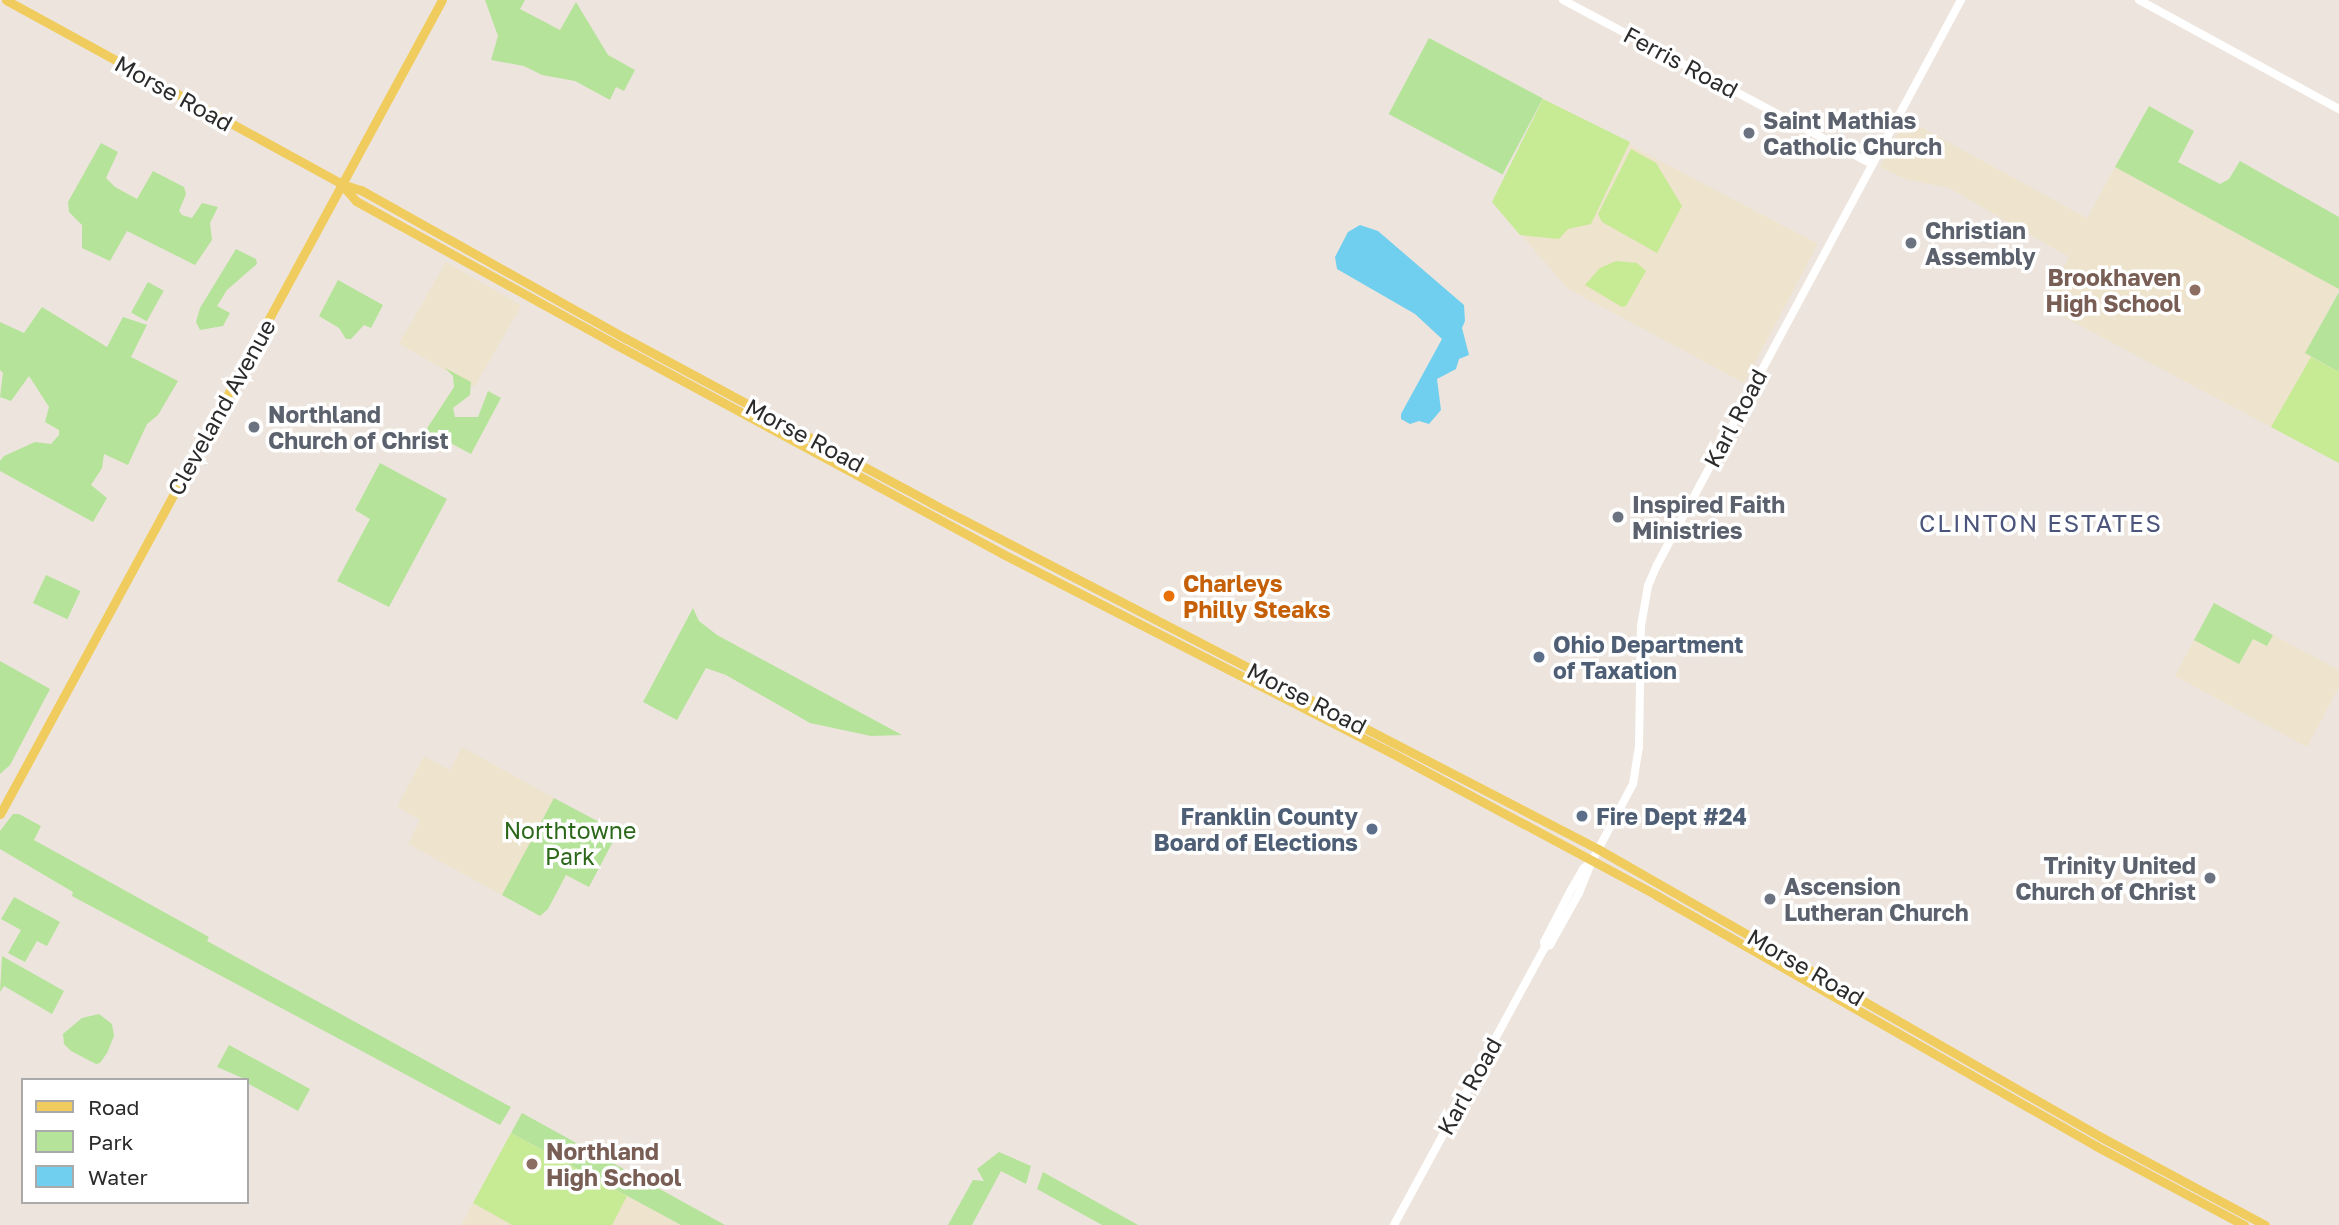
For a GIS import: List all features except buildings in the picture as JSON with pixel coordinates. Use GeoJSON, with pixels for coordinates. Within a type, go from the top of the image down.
{"type":"FeatureCollection","features":[{"type":"Feature","properties":{"kind":"main road","name":"Morse Road"},"geometry":{"type":"LineString","coordinates":[[6,0],[342,184],[361,190],[507,273],[977,528],[1598,849],[2045,1105],[2265,1225]]}},
{"type":"Feature","properties":{"kind":"main road","name":"Cleveland Avenue"},"geometry":{"type":"LineString","coordinates":[[0,814],[442,0]]}},
{"type":"Feature","properties":{"kind":"main road","name":"Ferris Road"},"geometry":{"type":"LineString","coordinates":[[1563,0],[1872,164]]}},
{"type":"Feature","properties":{"kind":"main road","name":"Karl Road"},"geometry":{"type":"LineString","coordinates":[[1394,1225],[1545,947],[1550,945],[1579,893],[1598,849],[1628,795],[1637,762],[1639,647],[1648,586],[1961,0]]}},
{"type":"Feature","properties":{"kind":"main road"},"geometry":{"type":"LineString","coordinates":[[2138,0],[2339,109]]}},
{"type":"Feature","properties":{"kind":"main road","name":"Morse Road"},"geometry":{"type":"LineString","coordinates":[[342,184],[355,201],[501,282],[926,513],[1386,750],[1708,923],[1956,1066],[2244,1225]]}},
{"type":"Feature","properties":{"kind":"main road"},"geometry":{"type":"LineString","coordinates":[[453,255],[507,273]]}},
{"type":"Feature","properties":{"kind":"main road"},"geometry":{"type":"LineString","coordinates":[[501,282],[546,294]]}},
{"type":"Feature","properties":{"kind":"main road"},"geometry":{"type":"LineString","coordinates":[[926,513],[932,512],[977,528]]}},
{"type":"Feature","properties":{"kind":"main road"},"geometry":{"type":"LineString","coordinates":[[1708,923],[1714,922],[1744,936],[1754,937]]}},
{"type":"Feature","properties":{"kind":"main road"},"geometry":{"type":"LineString","coordinates":[[1956,1066],[1990,1073]]}},
{"type":"Feature","properties":{"kind":"main road"},"geometry":{"type":"LineString","coordinates":[[2013,1098],[2045,1105]]}},
{"type":"Feature","properties":{"kind":"shaded area"},"geometry":{"type":"Polygon","coordinates":[[[1543,99],[1818,244],[1744,383],[1567,288],[1493,202],[1543,99]]]}},
{"type":"Feature","properties":{"kind":"shaded area","name":"Brookhaven High School"},"geometry":{"type":"Polygon","coordinates":[[[1906,119],[2087,218],[2115,167],[2339,289],[2306,353],[2339,372],[2339,463],[2043,306],[2069,257],[1949,188],[1905,179],[1880,167],[1906,119]]]}},
{"type":"Feature","properties":{"kind":"shaded area"},"geometry":{"type":"Polygon","coordinates":[[[446,262],[521,305],[474,387],[399,343],[446,262]]]}},
{"type":"Feature","properties":{"kind":"shaded area"},"geometry":{"type":"Polygon","coordinates":[[[2273,635],[2339,670],[2339,687],[2307,747],[2175,676],[2194,640],[2239,664],[2253,639],[2266,646],[2273,635]]]}},
{"type":"Feature","properties":{"kind":"shaded area"},"geometry":{"type":"Polygon","coordinates":[[[462,747],[554,798],[502,895],[408,844],[420,820],[397,807],[424,756],[450,770],[462,747]]]}},
{"type":"Feature","properties":{"kind":"shaded area","name":"Northland High School"},"geometry":{"type":"Polygon","coordinates":[[[511,1133],[681,1225],[461,1225],[511,1133]]]}},
{"type":"Feature","properties":{"kind":"green space"},"geometry":{"type":"Polygon","coordinates":[[[485,0],[525,0],[520,9],[560,30],[576,2],[608,55],[635,70],[624,91],[616,87],[610,100],[575,81],[542,75],[524,66],[491,60],[498,36],[485,0]]]}},
{"type":"Feature","properties":{"kind":"green space"},"geometry":{"type":"Polygon","coordinates":[[[1429,38],[1543,99],[1503,174],[1389,114],[1429,38]]]}},
{"type":"Feature","properties":{"kind":"green space"},"geometry":{"type":"Polygon","coordinates":[[[1543,99],[1630,142],[1591,224],[1568,229],[1559,239],[1520,235],[1492,202],[1543,99]]]}},
{"type":"Feature","properties":{"kind":"green space"},"geometry":{"type":"Polygon","coordinates":[[[2149,106],[2194,131],[2178,162],[2220,184],[2229,179],[2240,161],[2339,217],[2339,289],[2115,167],[2149,106]]]}},
{"type":"Feature","properties":{"kind":"green space"},"geometry":{"type":"Polygon","coordinates":[[[101,143],[118,152],[106,178],[115,187],[137,199],[153,171],[184,187],[186,194],[179,211],[182,215],[192,218],[202,203],[218,207],[210,223],[212,240],[195,265],[127,231],[110,261],[82,248],[82,225],[69,212],[68,202],[101,143]]]}},
{"type":"Feature","properties":{"kind":"green space"},"geometry":{"type":"Polygon","coordinates":[[[1631,149],[1656,163],[1682,206],[1657,253],[1602,222],[1598,214],[1631,149]]]}},
{"type":"Feature","properties":{"kind":"green space"},"geometry":{"type":"Polygon","coordinates":[[[236,249],[256,259],[257,264],[227,290],[217,306],[230,313],[223,326],[200,330],[196,322],[200,308],[236,249]]]}},
{"type":"Feature","properties":{"kind":"green space"},"geometry":{"type":"Polygon","coordinates":[[[1616,261],[1637,263],[1646,271],[1626,306],[1622,307],[1585,285],[1600,268],[1616,261]]]}},
{"type":"Feature","properties":{"kind":"green space"},"geometry":{"type":"Polygon","coordinates":[[[338,280],[383,305],[371,328],[364,325],[351,339],[346,339],[339,328],[319,316],[338,280]]]}},
{"type":"Feature","properties":{"kind":"green space"},"geometry":{"type":"Polygon","coordinates":[[[148,282],[164,291],[147,321],[131,313],[148,282]]]}},
{"type":"Feature","properties":{"kind":"green space"},"geometry":{"type":"Polygon","coordinates":[[[2339,292],[2339,372],[2305,353],[2339,292]]]}},
{"type":"Feature","properties":{"kind":"green space"},"geometry":{"type":"Polygon","coordinates":[[[42,307],[107,347],[123,317],[147,325],[131,357],[178,381],[158,415],[147,424],[128,465],[104,454],[102,468],[91,485],[107,498],[93,522],[0,471],[0,461],[4,456],[35,442],[51,444],[59,435],[59,430],[45,422],[49,407],[29,376],[11,401],[0,397],[3,373],[0,370],[0,322],[24,333],[42,307]]]}},
{"type":"Feature","properties":{"kind":"green space"},"geometry":{"type":"Polygon","coordinates":[[[2311,357],[2339,372],[2339,463],[2271,427],[2311,357]]]}},
{"type":"Feature","properties":{"kind":"green space"},"geometry":{"type":"Polygon","coordinates":[[[445,368],[471,382],[470,395],[453,408],[455,417],[478,417],[488,391],[501,398],[471,454],[426,430],[454,387],[453,376],[445,368]]]}},
{"type":"Feature","properties":{"kind":"green space"},"geometry":{"type":"Polygon","coordinates":[[[380,463],[447,499],[389,607],[337,581],[370,519],[355,510],[380,463]]]}},
{"type":"Feature","properties":{"kind":"green space"},"geometry":{"type":"Polygon","coordinates":[[[46,575],[80,591],[67,619],[33,603],[46,575]]]}},
{"type":"Feature","properties":{"kind":"green space"},"geometry":{"type":"Polygon","coordinates":[[[2214,603],[2273,635],[2267,646],[2253,639],[2239,664],[2194,640],[2214,603]]]}},
{"type":"Feature","properties":{"kind":"green space"},"geometry":{"type":"Polygon","coordinates":[[[693,608],[699,621],[717,635],[902,735],[871,736],[810,723],[726,675],[706,668],[677,720],[643,702],[693,608]]]}},
{"type":"Feature","properties":{"kind":"green space"},"geometry":{"type":"Polygon","coordinates":[[[0,661],[50,689],[10,765],[0,774],[0,661]]]}},
{"type":"Feature","properties":{"kind":"green space","name":"Northtowne Park"},"geometry":{"type":"Polygon","coordinates":[[[554,798],[618,832],[589,887],[566,875],[548,909],[540,916],[502,895],[554,798]]]}},
{"type":"Feature","properties":{"kind":"green space"},"geometry":{"type":"Polygon","coordinates":[[[13,814],[19,814],[41,826],[34,840],[209,937],[207,941],[511,1107],[500,1125],[72,896],[73,892],[0,849],[0,831],[13,814]]]}},
{"type":"Feature","properties":{"kind":"green space"},"geometry":{"type":"Polygon","coordinates":[[[14,897],[60,922],[47,946],[37,941],[25,962],[8,953],[21,930],[1,919],[14,897]]]}},
{"type":"Feature","properties":{"kind":"green space"},"geometry":{"type":"Polygon","coordinates":[[[2,956],[64,991],[52,1014],[4,986],[0,992],[2,956]]]}},
{"type":"Feature","properties":{"kind":"green space"},"geometry":{"type":"Polygon","coordinates":[[[99,1014],[112,1024],[114,1036],[107,1053],[100,1063],[96,1064],[71,1051],[64,1044],[63,1034],[82,1018],[99,1014]]]}},
{"type":"Feature","properties":{"kind":"green space"},"geometry":{"type":"Polygon","coordinates":[[[229,1045],[310,1089],[298,1111],[248,1084],[248,1078],[217,1067],[229,1045]]]}},
{"type":"Feature","properties":{"kind":"green space"},"geometry":{"type":"Polygon","coordinates":[[[522,1113],[725,1225],[681,1225],[511,1133],[522,1113]]]}},
{"type":"Feature","properties":{"kind":"green space","name":"Northland High School"},"geometry":{"type":"Polygon","coordinates":[[[511,1133],[627,1196],[612,1225],[512,1225],[473,1203],[511,1133]]]}},
{"type":"Feature","properties":{"kind":"green space"},"geometry":{"type":"Polygon","coordinates":[[[999,1152],[1031,1166],[1026,1184],[1001,1171],[972,1225],[948,1225],[973,1180],[984,1181],[977,1169],[999,1152]]]}},
{"type":"Feature","properties":{"kind":"green space"},"geometry":{"type":"Polygon","coordinates":[[[1043,1172],[1138,1225],[1102,1225],[1037,1189],[1043,1172]]]}},
{"type":"Feature","properties":{"kind":"water"},"geometry":{"type":"Polygon","coordinates":[[[1360,225],[1378,231],[1464,305],[1465,321],[1462,328],[1469,355],[1459,359],[1456,369],[1437,379],[1441,410],[1429,424],[1419,421],[1410,424],[1401,419],[1401,414],[1442,339],[1415,314],[1337,269],[1335,257],[1348,232],[1360,225]]]}},
{"type":"Feature","properties":{"kind":"place","name":"Saint Mathias Catholic Church"},"geometry":{"type":"Point","coordinates":[1749,133]}},
{"type":"Feature","properties":{"kind":"place","name":"Christian Assembly"},"geometry":{"type":"Point","coordinates":[1911,243]}},
{"type":"Feature","properties":{"kind":"place","name":"Brookhaven High School"},"geometry":{"type":"Point","coordinates":[2195,290]}},
{"type":"Feature","properties":{"kind":"place","name":"Northland Church of Christ"},"geometry":{"type":"Point","coordinates":[254,427]}},
{"type":"Feature","properties":{"kind":"place","name":"Inspired Faith Ministries"},"geometry":{"type":"Point","coordinates":[1618,517]}},
{"type":"Feature","properties":{"kind":"place","name":"Charleys Philly Steaks"},"geometry":{"type":"Point","coordinates":[1169,596]}},
{"type":"Feature","properties":{"kind":"place","name":"Ohio Department of Taxation"},"geometry":{"type":"Point","coordinates":[1539,657]}},
{"type":"Feature","properties":{"kind":"place","name":"Fire Dept #24"},"geometry":{"type":"Point","coordinates":[1582,816]}},
{"type":"Feature","properties":{"kind":"place","name":"Franklin County Board of Elections"},"geometry":{"type":"Point","coordinates":[1372,829]}},
{"type":"Feature","properties":{"kind":"place","name":"Trinity United Church of Christ"},"geometry":{"type":"Point","coordinates":[2210,878]}},
{"type":"Feature","properties":{"kind":"place","name":"Ascension Lutheran Church"},"geometry":{"type":"Point","coordinates":[1770,899]}},
{"type":"Feature","properties":{"kind":"place","name":"Northland High School"},"geometry":{"type":"Point","coordinates":[532,1164]}},
{"type":"Feature","properties":{"kind":"district","name":"CLINTON ESTATES"},"geometry":{"type":"Point","coordinates":[2041,523]}}]}
